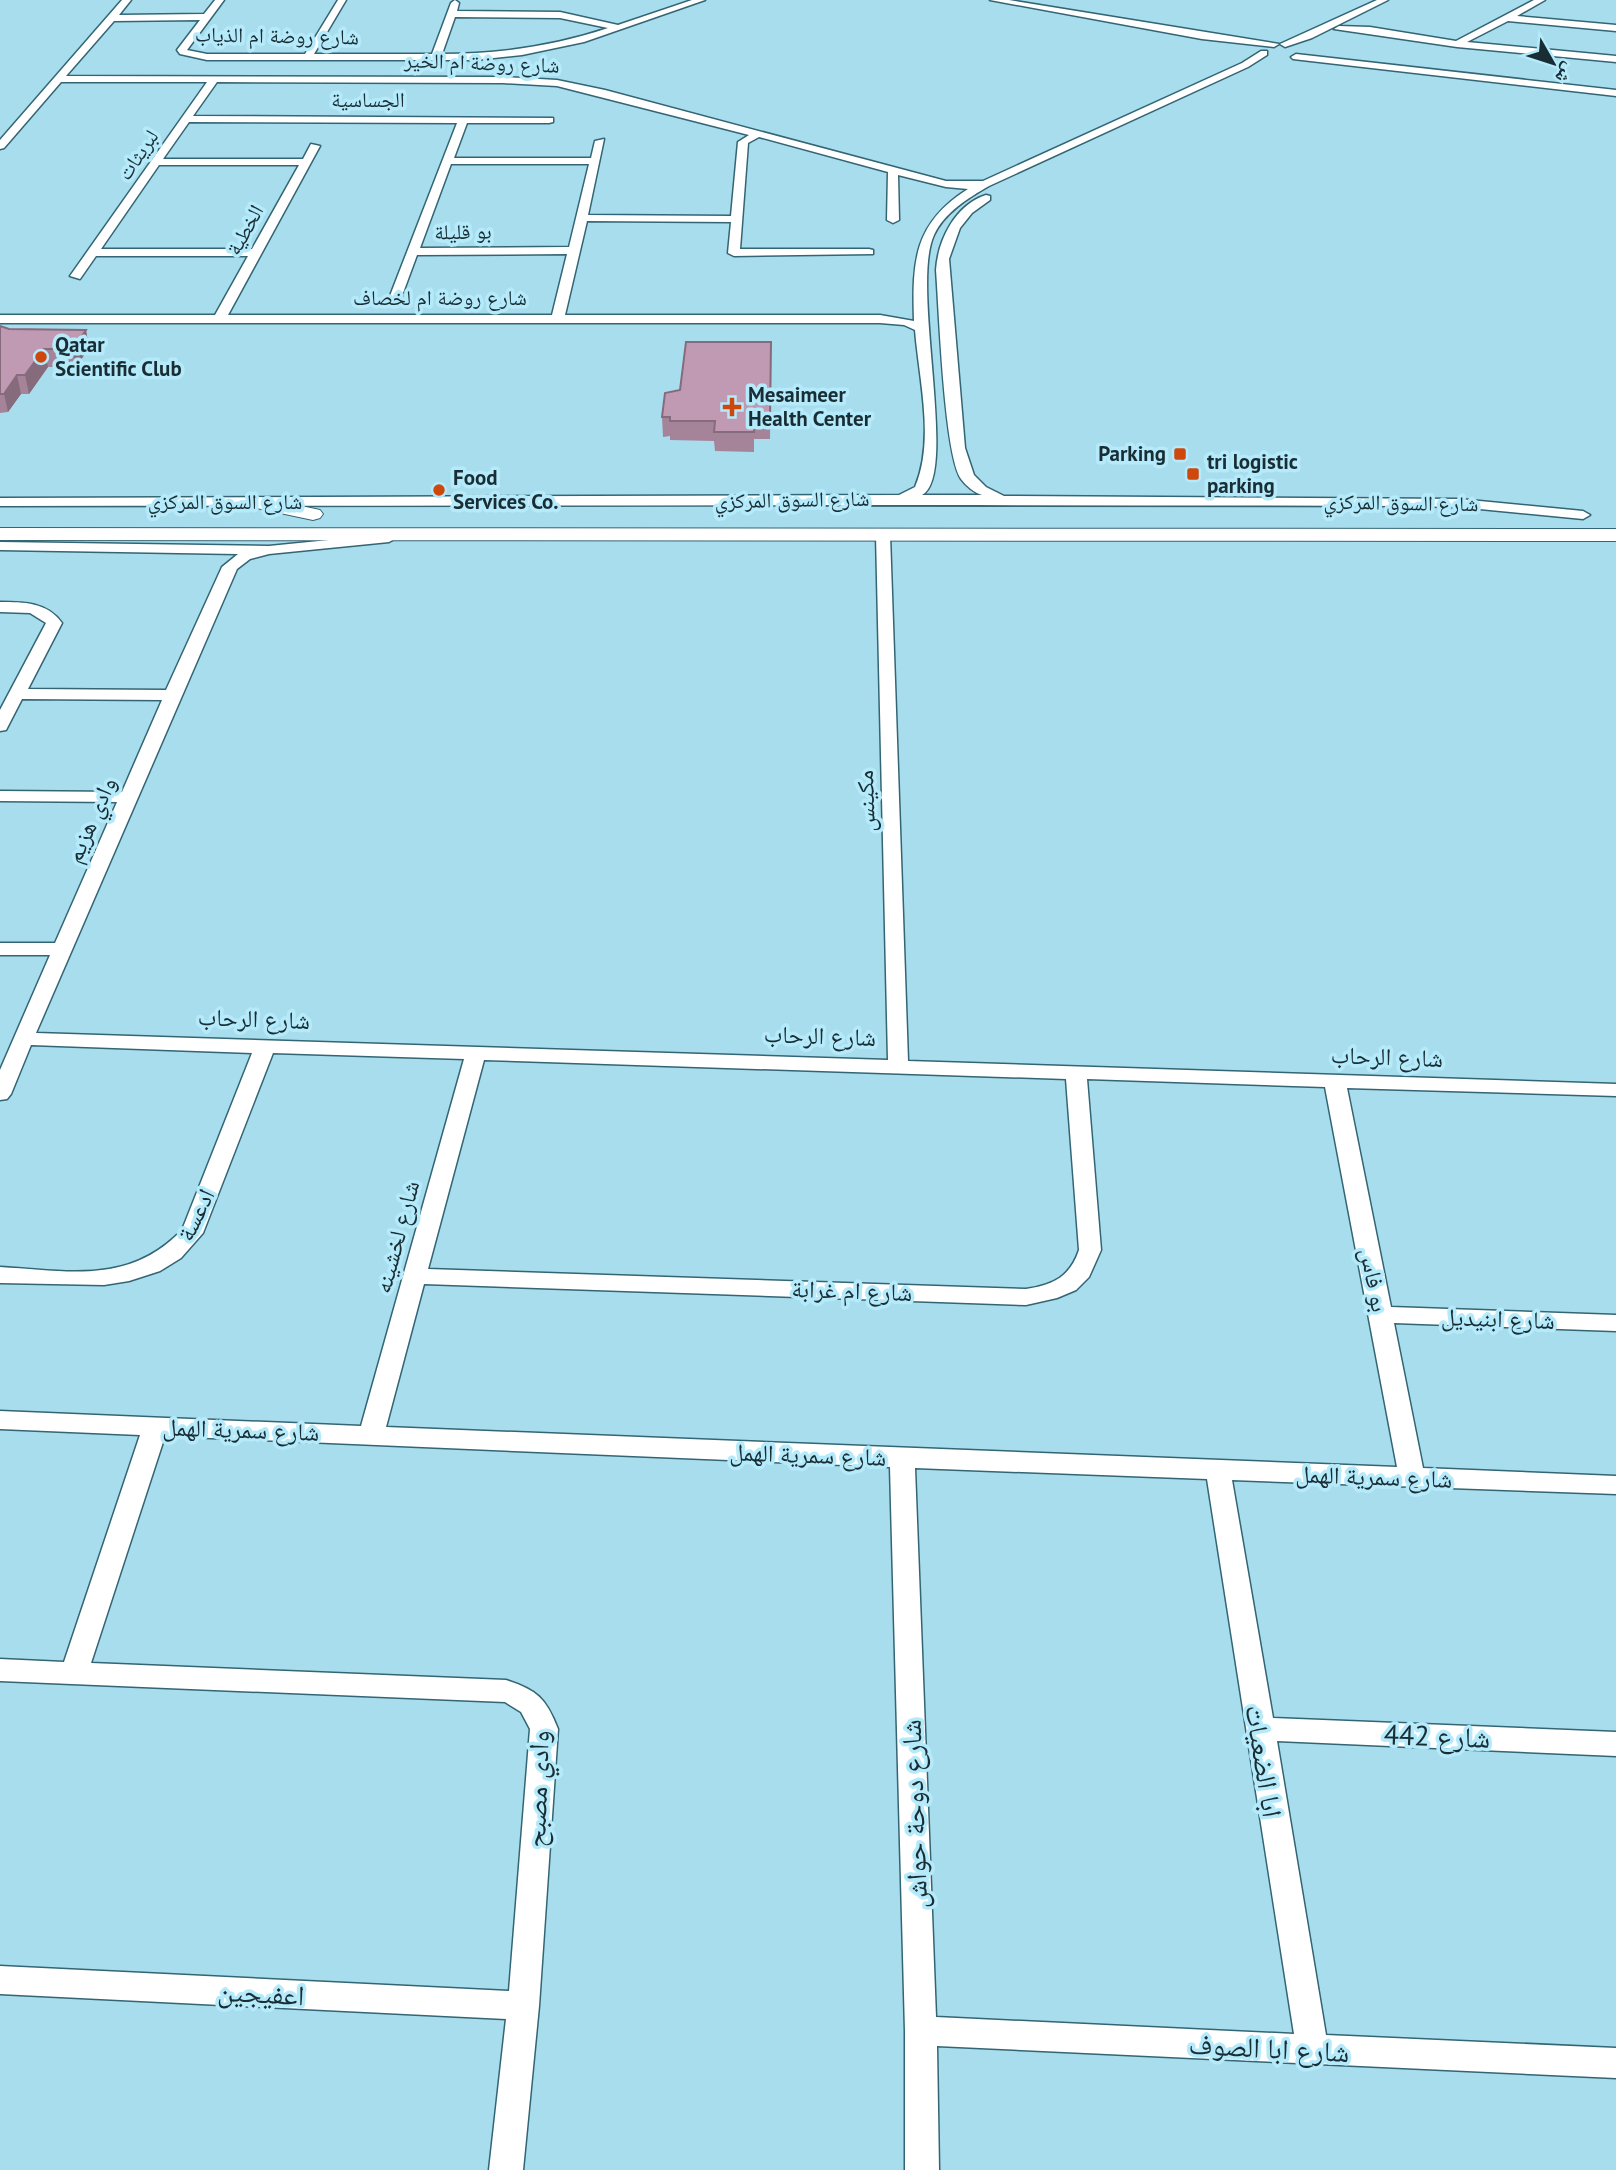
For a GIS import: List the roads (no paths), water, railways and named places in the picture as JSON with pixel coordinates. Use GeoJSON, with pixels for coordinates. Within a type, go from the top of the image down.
{"type":"FeatureCollection","features":[{"type":"Feature","properties":{"kind":"main road"},"geometry":{"type":"LineString","coordinates":[[254,502],[313,514]]}},
{"type":"Feature","properties":{"kind":"main road","name":"شارع السوق المركزي"},"geometry":{"type":"LineString","coordinates":[[0,514],[1616,515]]}},
{"type":"Feature","properties":{"kind":"main road","name":"شارع السوق المركزي"},"geometry":{"type":"LineString","coordinates":[[0,534],[1616,535]]}},
{"type":"Feature","properties":{"kind":"main road"},"geometry":{"type":"LineString","coordinates":[[82,534],[164,549]]}},
{"type":"Feature","properties":{"kind":"street"},"geometry":{"type":"LineString","coordinates":[[0,146],[17,120],[58,79],[127,0]]}},
{"type":"Feature","properties":{"kind":"street","name":"شارع روضة ام الذياب"},"geometry":{"type":"LineString","coordinates":[[220,0],[182,50],[187,55],[475,57],[544,49],[617,28],[694,1]]}},
{"type":"Feature","properties":{"kind":"street"},"geometry":{"type":"LineString","coordinates":[[308,57],[342,0]]}},
{"type":"Feature","properties":{"kind":"street"},"geometry":{"type":"LineString","coordinates":[[436,57],[456,0]]}},
{"type":"Feature","properties":{"kind":"street"},"geometry":{"type":"LineString","coordinates":[[994,0],[1202,36],[1285,44],[1370,65]]}},
{"type":"Feature","properties":{"kind":"street"},"geometry":{"type":"LineString","coordinates":[[1457,44],[1541,0]]}},
{"type":"Feature","properties":{"kind":"street"},"geometry":{"type":"LineString","coordinates":[[1296,57],[1308,54],[1314,42],[1387,3]]}},
{"type":"Feature","properties":{"kind":"street"},"geometry":{"type":"LineString","coordinates":[[1285,44],[1387,3]]}},
{"type":"Feature","properties":{"kind":"street"},"geometry":{"type":"LineString","coordinates":[[452,14],[560,15],[617,28]]}},
{"type":"Feature","properties":{"kind":"street","name":"شارع روضة ام الذياب"},"geometry":{"type":"LineString","coordinates":[[112,18],[207,17]]}},
{"type":"Feature","properties":{"kind":"street"},"geometry":{"type":"LineString","coordinates":[[1507,18],[1616,28]]}},
{"type":"Feature","properties":{"kind":"street"},"geometry":{"type":"LineString","coordinates":[[1353,23],[1370,30]]}},
{"type":"Feature","properties":{"kind":"street"},"geometry":{"type":"LineString","coordinates":[[1339,30],[1370,30],[1457,44],[1616,60]]}},
{"type":"Feature","properties":{"kind":"street"},"geometry":{"type":"LineString","coordinates":[[1202,36],[1266,54]]}},
{"type":"Feature","properties":{"kind":"street","name":"شارع روضة ام الخير"},"geometry":{"type":"LineString","coordinates":[[923,486],[932,444],[921,309],[920,260],[927,238],[940,217],[985,184],[1245,65],[1266,54],[1262,47],[1273,44]]}},
{"type":"Feature","properties":{"kind":"street","name":"شارع روضة ام الذياب"},"geometry":{"type":"LineString","coordinates":[[359,79],[372,57]]}},
{"type":"Feature","properties":{"kind":"street"},"geometry":{"type":"LineString","coordinates":[[1285,57],[1616,93]]}},
{"type":"Feature","properties":{"kind":"street","name":"شارع روضة ام الخير"},"geometry":{"type":"LineString","coordinates":[[58,79],[359,79],[557,83],[606,93],[893,169],[946,184],[960,190],[965,197]]}},
{"type":"Feature","properties":{"kind":"street","name":"لبريثات"},"geometry":{"type":"LineString","coordinates":[[76,276],[214,79]]}},
{"type":"Feature","properties":{"kind":"street","name":"الجساسية"},"geometry":{"type":"LineString","coordinates":[[186,119],[549,120]]}},
{"type":"Feature","properties":{"kind":"street","name":"بو قليلة"},"geometry":{"type":"LineString","coordinates":[[463,120],[411,252],[573,250]]}},
{"type":"Feature","properties":{"kind":"street"},"geometry":{"type":"LineString","coordinates":[[760,133],[743,142],[734,253],[869,252]]}},
{"type":"Feature","properties":{"kind":"street"},"geometry":{"type":"LineString","coordinates":[[558,318],[600,141]]}},
{"type":"Feature","properties":{"kind":"street","name":"الخطية"},"geometry":{"type":"LineString","coordinates":[[220,318],[315,146]]}},
{"type":"Feature","properties":{"kind":"street"},"geometry":{"type":"LineString","coordinates":[[447,161],[595,161]]}},
{"type":"Feature","properties":{"kind":"street"},"geometry":{"type":"LineString","coordinates":[[158,162],[306,162]]}},
{"type":"Feature","properties":{"kind":"street"},"geometry":{"type":"LineString","coordinates":[[892,220],[893,169]]}},
{"type":"Feature","properties":{"kind":"street"},"geometry":{"type":"LineString","coordinates":[[1000,178],[1013,177],[1017,180],[980,201],[962,217],[950,235],[942,261],[958,448],[964,471],[972,484],[988,494],[1013,499]]}},
{"type":"Feature","properties":{"kind":"street","name":"شارع روضة ام الخير"},"geometry":{"type":"LineString","coordinates":[[946,184],[985,184]]}},
{"type":"Feature","properties":{"kind":"street"},"geometry":{"type":"LineString","coordinates":[[583,218],[736,219]]}},
{"type":"Feature","properties":{"kind":"street"},"geometry":{"type":"LineString","coordinates":[[94,252],[254,253]]}},
{"type":"Feature","properties":{"kind":"street"},"geometry":{"type":"LineString","coordinates":[[394,301],[411,252]]}},
{"type":"Feature","properties":{"kind":"street","name":"شارع روضة ام لخصاف"},"geometry":{"type":"LineString","coordinates":[[880,319],[903,316],[921,309]]}},
{"type":"Feature","properties":{"kind":"street","name":"شارع روضة ام لخصاف"},"geometry":{"type":"LineString","coordinates":[[0,319],[880,319],[906,322],[923,328]]}},
{"type":"Feature","properties":{"kind":"street"},"geometry":{"type":"LineString","coordinates":[[902,499],[917,493],[923,486],[938,490],[955,486],[951,462],[958,448]]}},
{"type":"Feature","properties":{"kind":"street","name":"شارع السوق المركزي"},"geometry":{"type":"LineString","coordinates":[[0,502],[1013,499],[1459,503],[1583,515]]}},
{"type":"Feature","properties":{"kind":"street","name":"شارع السوق المركزي"},"geometry":{"type":"LineString","coordinates":[[0,546],[270,550],[422,535]]}},
{"type":"Feature","properties":{"kind":"street","name":"مكينس"},"geometry":{"type":"LineString","coordinates":[[883,535],[898,1065]]}},
{"type":"Feature","properties":{"kind":"street"},"geometry":{"type":"LineString","coordinates":[[204,549],[221,557],[230,567],[245,556],[270,550]]}},
{"type":"Feature","properties":{"kind":"street","name":"وادي هزيم"},"geometry":{"type":"LineString","coordinates":[[0,1094],[230,567]]}},
{"type":"Feature","properties":{"kind":"street"},"geometry":{"type":"LineString","coordinates":[[0,607],[39,610],[49,615],[54,623],[0,726]]}},
{"type":"Feature","properties":{"kind":"street"},"geometry":{"type":"LineString","coordinates":[[18,694],[172,695]]}},
{"type":"Feature","properties":{"kind":"street"},"geometry":{"type":"LineString","coordinates":[[0,796],[128,797]]}},
{"type":"Feature","properties":{"kind":"street"},"geometry":{"type":"LineString","coordinates":[[0,949],[62,949]]}},
{"type":"Feature","properties":{"kind":"street","name":"شارع الرحاب"},"geometry":{"type":"LineString","coordinates":[[23,1039],[1616,1090]]}},
{"type":"Feature","properties":{"kind":"street","name":"ادعسة"},"geometry":{"type":"LineString","coordinates":[[0,1275],[104,1278],[161,1263],[181,1248],[192,1233],[265,1046]]}},
{"type":"Feature","properties":{"kind":"street","name":"شارع لخشينه"},"geometry":{"type":"LineString","coordinates":[[371,1436],[476,1052]]}},
{"type":"Feature","properties":{"kind":"street","name":"شارع ام غرابة"},"geometry":{"type":"LineString","coordinates":[[414,1276],[1026,1297],[1053,1293],[1074,1281],[1086,1266],[1090,1250],[1076,1073]]}},
{"type":"Feature","properties":{"kind":"street","name":"بو فاس"},"geometry":{"type":"LineString","coordinates":[[1335,1082],[1412,1478]]}},
{"type":"Feature","properties":{"kind":"street","name":"شارع ابنيديل"},"geometry":{"type":"LineString","coordinates":[[1381,1315],[1616,1322]]}},
{"type":"Feature","properties":{"kind":"street","name":"شارع سمرية الهمل"},"geometry":{"type":"LineString","coordinates":[[0,1420],[1616,1485]]}},
{"type":"Feature","properties":{"kind":"street"},"geometry":{"type":"LineString","coordinates":[[74,1673],[155,1427]]}},
{"type":"Feature","properties":{"kind":"street","name":"شارع دوحة حواش"},"geometry":{"type":"LineString","coordinates":[[902,1458],[921,2031],[922,2170]]}},
{"type":"Feature","properties":{"kind":"street","name":"ابا الضعيات"},"geometry":{"type":"LineString","coordinates":[[1217,1471],[1313,2050]]}},
{"type":"Feature","properties":{"kind":"street","name":"وادي مصبح"},"geometry":{"type":"LineString","coordinates":[[0,1670],[506,1691],[524,1697],[537,1710],[544,1729],[523,2006],[506,2170]]}},
{"type":"Feature","properties":{"kind":"street","name":"شارع 442"},"geometry":{"type":"LineString","coordinates":[[1259,1729],[1616,1744]]}},
{"type":"Feature","properties":{"kind":"street","name":"اعفيجين"},"geometry":{"type":"LineString","coordinates":[[0,1980],[523,2006]]}},
{"type":"Feature","properties":{"kind":"street","name":"شارع ابا الصوف"},"geometry":{"type":"LineString","coordinates":[[921,2031],[1616,2063]]}},
{"type":"Feature","properties":{"kind":"place","name":"Qatar Scientific Club"},"geometry":{"type":"Point","coordinates":[41,357]}},
{"type":"Feature","properties":{"kind":"place","name":"Mesaimeer Health Center"},"geometry":{"type":"Point","coordinates":[732,407]}},
{"type":"Feature","properties":{"kind":"place","name":"Parking"},"geometry":{"type":"Point","coordinates":[1180,454]}},
{"type":"Feature","properties":{"kind":"place","name":"tri logistic parking"},"geometry":{"type":"Point","coordinates":[1193,474]}},
{"type":"Feature","properties":{"kind":"place","name":"Food Services Co."},"geometry":{"type":"Point","coordinates":[439,490]}}]}
